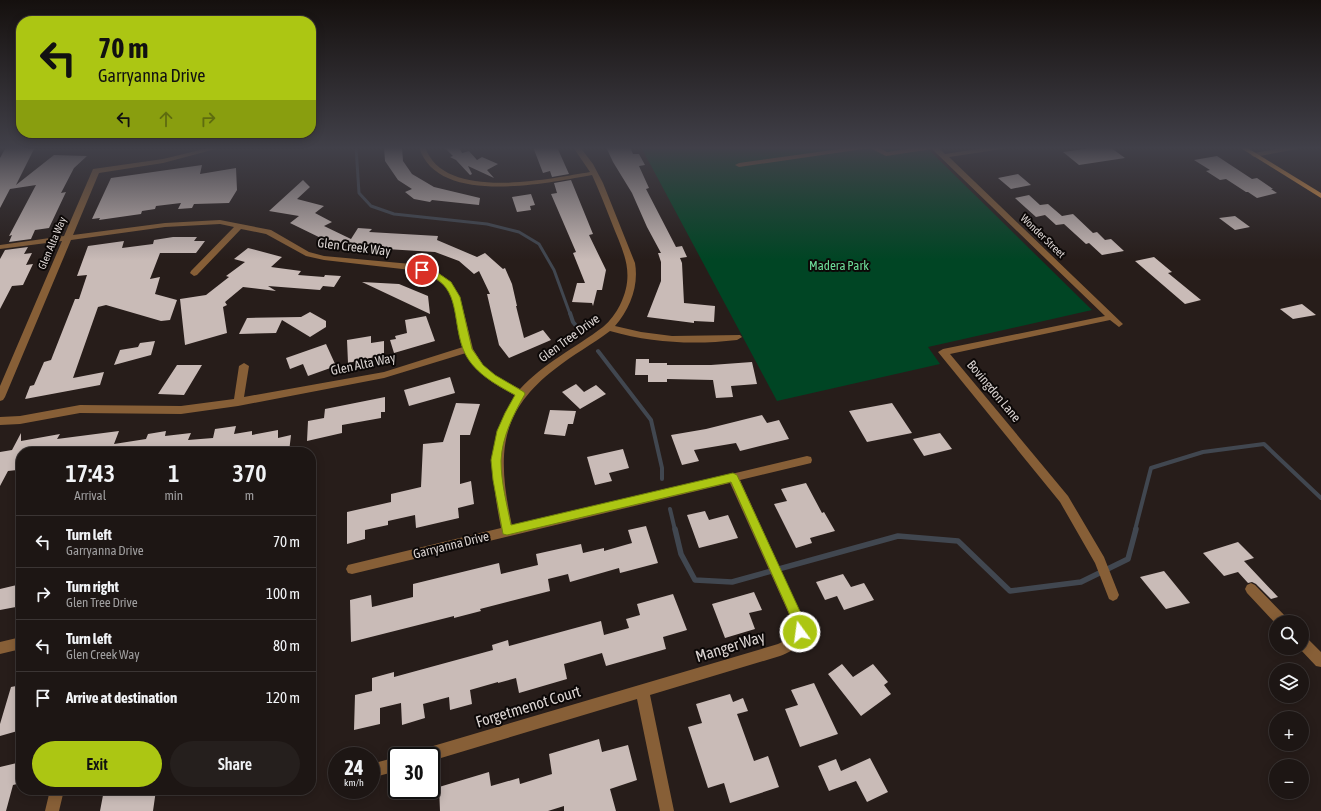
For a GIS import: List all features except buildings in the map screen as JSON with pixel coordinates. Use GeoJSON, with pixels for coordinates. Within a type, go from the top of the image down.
{"type":"FeatureCollection","features":[{"type":"Feature","properties":{"kind":"main road"},"geometry":{"type":"LineString","coordinates":[[1305,185],[1319,193]]}},
{"type":"Feature","properties":{"kind":"street","name":"Glen Alta Way"},"geometry":{"type":"LineString","coordinates":[[0,397],[90,185]]}},
{"type":"Feature","properties":{"kind":"street","name":"Glen Tree Drive"},"geometry":{"type":"LineString","coordinates":[[507,531],[496,460],[502,431],[509,413],[521,394],[533,381],[556,363],[609,327],[626,303],[632,286],[632,270],[627,251],[599,185]]}},
{"type":"Feature","properties":{"kind":"street","name":"Wonder Street"},"geometry":{"type":"LineString","coordinates":[[974,185],[1115,321]]}},
{"type":"Feature","properties":{"kind":"street","name":"Glen Creek Way"},"geometry":{"type":"LineString","coordinates":[[0,247],[190,222],[220,222],[268,232],[306,254],[324,258],[411,267],[433,273],[448,284],[456,297],[468,349],[480,367],[492,378],[521,394]]}},
{"type":"Feature","properties":{"kind":"street"},"geometry":{"type":"LineString","coordinates":[[194,273],[239,226]]}},
{"type":"Feature","properties":{"kind":"street","name":"Bovingdon Lane"},"geometry":{"type":"LineString","coordinates":[[1113,595],[1100,561],[1064,499],[943,352],[1115,321]]}},
{"type":"Feature","properties":{"kind":"street"},"geometry":{"type":"LineString","coordinates":[[609,327],[643,336],[670,340],[710,340],[737,337]]}},
{"type":"Feature","properties":{"kind":"street","name":"Glen Alta Way"},"geometry":{"type":"LineString","coordinates":[[0,421],[20,420],[80,409],[181,410],[238,402],[384,375],[468,349]]}},
{"type":"Feature","properties":{"kind":"street"},"geometry":{"type":"LineString","coordinates":[[238,402],[244,366]]}},
{"type":"Feature","properties":{"kind":"street","name":"Garryanna Drive"},"geometry":{"type":"LineString","coordinates":[[352,569],[807,460]]}},
{"type":"Feature","properties":{"kind":"street","name":"Manger Way"},"geometry":{"type":"LineString","coordinates":[[642,691],[780,650],[794,643],[800,632],[799,623],[733,477]]}},
{"type":"Feature","properties":{"kind":"street"},"geometry":{"type":"LineString","coordinates":[[1251,589],[1276,615]]}},
{"type":"Feature","properties":{"kind":"street"},"geometry":{"type":"LineString","coordinates":[[0,648],[16,644]]}},
{"type":"Feature","properties":{"kind":"street"},"geometry":{"type":"LineString","coordinates":[[1309,649],[1321,661]]}},
{"type":"Feature","properties":{"kind":"street"},"geometry":{"type":"LineString","coordinates":[[642,691],[667,811]]}},
{"type":"Feature","properties":{"kind":"street","name":"Forgetmenot Court"},"geometry":{"type":"LineString","coordinates":[[440,751],[642,691]]}},
{"type":"Feature","properties":{"kind":"street"},"geometry":{"type":"LineString","coordinates":[[52,811],[56,795]]}},
{"type":"Feature","properties":{"kind":"green space","name":"Madera Park"},"geometry":{"type":"Polygon","coordinates":[[[661,185],[965,185],[1092,310],[928,347],[940,364],[777,401],[661,185]]]}},
{"type":"Feature","properties":{"kind":"waterway"},"geometry":{"type":"LineString","coordinates":[[358,185],[359,193],[371,206],[394,214],[487,224],[519,232],[539,244],[554,270],[570,314]]}},
{"type":"Feature","properties":{"kind":"waterway"},"geometry":{"type":"LineString","coordinates":[[570,313],[573,322],[581,332]]}},
{"type":"Feature","properties":{"kind":"waterway"},"geometry":{"type":"LineString","coordinates":[[598,351],[651,420],[662,468],[662,479]]}},
{"type":"Feature","properties":{"kind":"waterway"},"geometry":{"type":"LineString","coordinates":[[1135,530],[1151,468],[1203,452],[1264,444],[1321,498]]}},
{"type":"Feature","properties":{"kind":"waterway"},"geometry":{"type":"LineString","coordinates":[[670,509],[675,530]]}},
{"type":"Feature","properties":{"kind":"waterway"},"geometry":{"type":"LineString","coordinates":[[675,529],[681,554],[695,580],[732,582],[898,536],[958,541],[1010,591],[1081,582],[1128,559],[1136,529]]}},
{"type":"Feature","properties":{"kind":"route"},"geometry":{"type":"LineString","coordinates":[[422,270],[433,273],[448,284],[456,297],[468,349],[480,367],[492,378],[521,394],[509,413],[502,431],[496,460],[507,531],[733,477],[793,607],[799,623],[800,632]]}}]}
